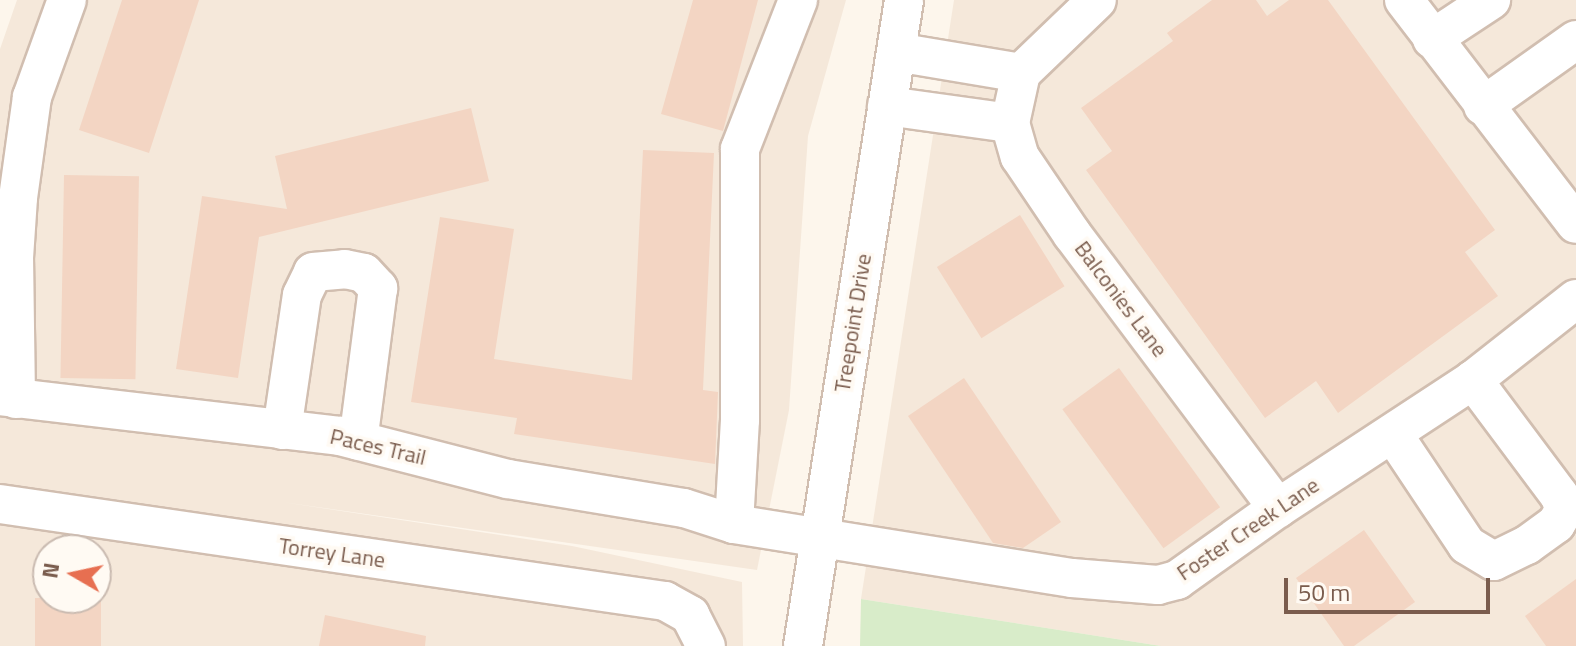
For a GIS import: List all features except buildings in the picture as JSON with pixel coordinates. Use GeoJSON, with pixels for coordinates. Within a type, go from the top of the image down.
{"type":"FeatureCollection","features":[{"type":"Feature","properties":{"kind":"street","name":"Paces Trail"},"geometry":{"type":"LineString","coordinates":[[67,0],[32,97],[18,198],[8,398],[358,441],[508,479],[684,508],[734,524],[820,536]]}},
{"type":"Feature","properties":{"kind":"street"},"geometry":{"type":"LineString","coordinates":[[734,524],[740,420],[740,149],[798,0]]}},
{"type":"Feature","properties":{"kind":"street","name":"Treepoint Drive"},"geometry":{"type":"LineString","coordinates":[[803,646],[904,0]]}},
{"type":"Feature","properties":{"kind":"street"},"geometry":{"type":"LineString","coordinates":[[887,106],[1010,123],[1021,73],[1097,0]]}},
{"type":"Feature","properties":{"kind":"street"},"geometry":{"type":"LineString","coordinates":[[1404,0],[1576,224]]}},
{"type":"Feature","properties":{"kind":"street"},"geometry":{"type":"LineString","coordinates":[[1432,39],[1491,0]]}},
{"type":"Feature","properties":{"kind":"street"},"geometry":{"type":"LineString","coordinates":[[1483,106],[1576,40]]}},
{"type":"Feature","properties":{"kind":"street"},"geometry":{"type":"LineString","coordinates":[[896,52],[1021,73]]}},
{"type":"Feature","properties":{"kind":"street","name":"Balconies Lane"},"geometry":{"type":"LineString","coordinates":[[1010,123],[1020,157],[1072,234],[1278,508]]}},
{"type":"Feature","properties":{"kind":"street"},"geometry":{"type":"LineString","coordinates":[[282,430],[302,295],[313,272],[345,269],[364,273],[378,288],[358,441]]}},
{"type":"Feature","properties":{"kind":"street","name":"Foster Creek Lane"},"geometry":{"type":"LineString","coordinates":[[820,536],[1072,578],[1158,585],[1177,580],[1278,508],[1473,380],[1576,299]]}},
{"type":"Feature","properties":{"kind":"street"},"geometry":{"type":"LineString","coordinates":[[1393,434],[1467,545],[1494,561],[1527,545],[1556,524],[1565,509],[1559,495],[1473,380]]}},
{"type":"Feature","properties":{"kind":"street","name":"Torrey Lane"},"geometry":{"type":"LineString","coordinates":[[0,504],[665,601],[690,615],[706,646]]}},
{"type":"Feature","properties":{"kind":"shaded area"},"geometry":{"type":"Polygon","coordinates":[[[17,0],[846,0],[808,136],[789,410],[757,570],[282,502],[572,546],[742,582],[743,646],[0,646],[0,49],[17,0]]]}},
{"type":"Feature","properties":{"kind":"shaded area"},"geometry":{"type":"Polygon","coordinates":[[[954,0],[1576,0],[1576,646],[1161,646],[861,599],[954,0]]]}},
{"type":"Feature","properties":{"kind":"green space"},"geometry":{"type":"Polygon","coordinates":[[[861,599],[1161,646],[860,646],[861,599]]]}}]}
